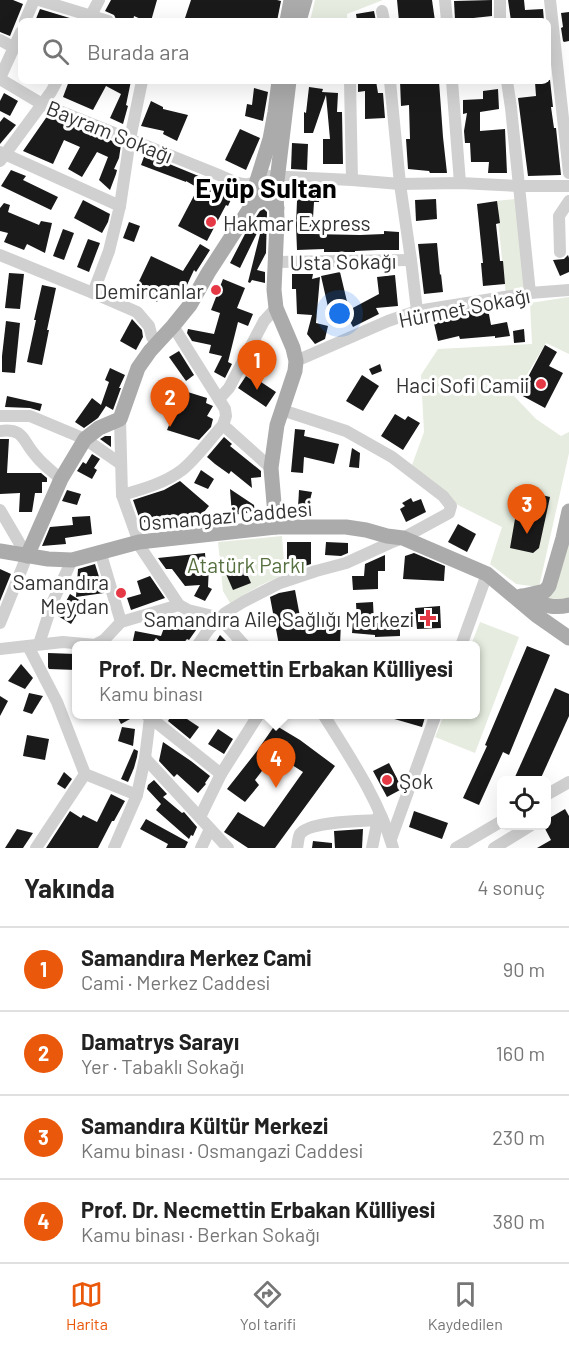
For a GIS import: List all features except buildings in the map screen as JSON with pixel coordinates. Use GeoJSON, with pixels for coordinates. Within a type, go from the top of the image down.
{"type":"FeatureCollection","features":[{"type":"Feature","properties":{"kind":"main road"},"geometry":{"type":"LineString","coordinates":[[288,18],[291,0]]}},
{"type":"Feature","properties":{"kind":"main road"},"geometry":{"type":"LineString","coordinates":[[300,18],[304,0]]}},
{"type":"Feature","properties":{"kind":"main road"},"geometry":{"type":"LineString","coordinates":[[273,187],[264,161],[279,84]]}},
{"type":"Feature","properties":{"kind":"main road"},"geometry":{"type":"LineString","coordinates":[[276,527],[271,468],[277,425],[296,361],[276,308],[274,290],[273,187],[289,84]]}},
{"type":"Feature","properties":{"kind":"main road"},"geometry":{"type":"LineString","coordinates":[[27,556],[61,479],[85,439],[99,428],[120,418],[138,368],[189,305],[252,205],[273,187]]}},
{"type":"Feature","properties":{"kind":"main road"},"geometry":{"type":"LineString","coordinates":[[523,596],[545,591],[549,586],[569,511]]}},
{"type":"Feature","properties":{"kind":"main road","name":"Osmangazi Caddesi"},"geometry":{"type":"LineString","coordinates":[[0,551],[48,559],[72,560],[139,542],[276,527],[346,527],[403,538],[487,574],[536,615],[569,638]]}},
{"type":"Feature","properties":{"kind":"main road"},"geometry":{"type":"LineString","coordinates":[[507,591],[550,607],[562,608],[569,605]]}},
{"type":"Feature","properties":{"kind":"main road"},"geometry":{"type":"LineString","coordinates":[[536,615],[569,644]]}},
{"type":"Feature","properties":{"kind":"street"},"geometry":{"type":"LineString","coordinates":[[27,18],[34,0]]}},
{"type":"Feature","properties":{"kind":"street"},"geometry":{"type":"LineString","coordinates":[[39,0],[87,18]]}},
{"type":"Feature","properties":{"kind":"street"},"geometry":{"type":"LineString","coordinates":[[90,18],[99,0]]}},
{"type":"Feature","properties":{"kind":"street"},"geometry":{"type":"LineString","coordinates":[[445,0],[447,18]]}},
{"type":"Feature","properties":{"kind":"street"},"geometry":{"type":"LineString","coordinates":[[500,0],[500,18]]}},
{"type":"Feature","properties":{"kind":"street"},"geometry":{"type":"LineString","coordinates":[[546,0],[548,18]]}},
{"type":"Feature","properties":{"kind":"street"},"geometry":{"type":"LineString","coordinates":[[551,37],[569,172]]}},
{"type":"Feature","properties":{"kind":"street"},"geometry":{"type":"LineString","coordinates":[[0,40],[15,48]]}},
{"type":"Feature","properties":{"kind":"street"},"geometry":{"type":"LineString","coordinates":[[0,78],[18,40]]}},
{"type":"Feature","properties":{"kind":"street","name":"Bayram Sokağı"},"geometry":{"type":"LineString","coordinates":[[0,78],[42,104],[249,186],[273,187],[352,180],[400,184],[569,186]]}},
{"type":"Feature","properties":{"kind":"street"},"geometry":{"type":"LineString","coordinates":[[55,84],[2,156],[120,206]]}},
{"type":"Feature","properties":{"kind":"street"},"geometry":{"type":"LineString","coordinates":[[93,293],[109,251],[120,206],[141,84]]}},
{"type":"Feature","properties":{"kind":"street"},"geometry":{"type":"LineString","coordinates":[[350,84],[352,180]]}},
{"type":"Feature","properties":{"kind":"street"},"geometry":{"type":"LineString","coordinates":[[390,84],[400,184],[417,311]]}},
{"type":"Feature","properties":{"kind":"street"},"geometry":{"type":"LineString","coordinates":[[452,84],[460,183]]}},
{"type":"Feature","properties":{"kind":"street"},"geometry":{"type":"LineString","coordinates":[[507,84],[530,293]]}},
{"type":"Feature","properties":{"kind":"street"},"geometry":{"type":"LineString","coordinates":[[560,252],[559,216],[569,201]]}},
{"type":"Feature","properties":{"kind":"street"},"geometry":{"type":"LineString","coordinates":[[0,255],[137,312],[149,326],[157,343]]}},
{"type":"Feature","properties":{"kind":"street","name":"Usta Sokağı"},"geometry":{"type":"LineString","coordinates":[[274,262],[411,260]]}},
{"type":"Feature","properties":{"kind":"street","name":"Hürmet Sokağı"},"geometry":{"type":"LineString","coordinates":[[296,361],[388,321],[417,311],[530,293],[569,290]]}},
{"type":"Feature","properties":{"kind":"street"},"geometry":{"type":"LineString","coordinates":[[219,399],[229,388],[264,321],[276,308]]}},
{"type":"Feature","properties":{"kind":"street"},"geometry":{"type":"LineString","coordinates":[[122,495],[146,488],[181,470],[194,459],[226,419],[226,412],[219,399],[173,326]]}},
{"type":"Feature","properties":{"kind":"street"},"geometry":{"type":"LineString","coordinates":[[201,641],[225,613],[243,602],[280,583],[346,563],[403,538],[449,513],[451,506],[443,496],[392,457],[346,431],[282,410]]}},
{"type":"Feature","properties":{"kind":"street"},"geometry":{"type":"LineString","coordinates":[[0,416],[30,416],[85,439],[121,464]]}},
{"type":"Feature","properties":{"kind":"street"},"geometry":{"type":"LineString","coordinates":[[120,418],[122,495],[144,554],[179,605],[188,610],[221,618],[241,641]]}},
{"type":"Feature","properties":{"kind":"street"},"geometry":{"type":"LineString","coordinates":[[223,425],[271,468]]}},
{"type":"Feature","properties":{"kind":"street"},"geometry":{"type":"LineString","coordinates":[[0,431],[11,430],[22,436],[35,456],[61,479]]}},
{"type":"Feature","properties":{"kind":"street"},"geometry":{"type":"LineString","coordinates":[[0,510],[27,556],[0,622]]}},
{"type":"Feature","properties":{"kind":"street"},"geometry":{"type":"LineString","coordinates":[[100,551],[121,622]]}},
{"type":"Feature","properties":{"kind":"street"},"geometry":{"type":"LineString","coordinates":[[72,560],[34,645],[85,774],[137,795]]}},
{"type":"Feature","properties":{"kind":"street"},"geometry":{"type":"LineString","coordinates":[[462,641],[487,574]]}},
{"type":"Feature","properties":{"kind":"street"},"geometry":{"type":"LineString","coordinates":[[102,641],[121,622],[179,605]]}},
{"type":"Feature","properties":{"kind":"street"},"geometry":{"type":"LineString","coordinates":[[0,649],[72,643]]}},
{"type":"Feature","properties":{"kind":"street"},"geometry":{"type":"LineString","coordinates":[[114,848],[137,795],[145,758],[150,719]]}},
{"type":"Feature","properties":{"kind":"street"},"geometry":{"type":"LineString","coordinates":[[154,719],[221,774]]}},
{"type":"Feature","properties":{"kind":"street"},"geometry":{"type":"LineString","coordinates":[[200,817],[221,774],[256,719]]}},
{"type":"Feature","properties":{"kind":"street"},"geometry":{"type":"LineString","coordinates":[[326,719],[359,771],[392,843]]}},
{"type":"Feature","properties":{"kind":"street"},"geometry":{"type":"LineString","coordinates":[[392,843],[434,719]]}},
{"type":"Feature","properties":{"kind":"street"},"geometry":{"type":"LineString","coordinates":[[145,758],[228,848]]}},
{"type":"Feature","properties":{"kind":"street"},"geometry":{"type":"LineString","coordinates":[[36,848],[85,774]]}},
{"type":"Feature","properties":{"kind":"street"},"geometry":{"type":"LineString","coordinates":[[551,792],[569,782]]}},
{"type":"Feature","properties":{"kind":"street"},"geometry":{"type":"LineString","coordinates":[[297,848],[301,833],[306,829],[317,825],[378,816]]}},
{"type":"Feature","properties":{"kind":"street"},"geometry":{"type":"LineString","coordinates":[[372,848],[378,816]]}},
{"type":"Feature","properties":{"kind":"street"},"geometry":{"type":"LineString","coordinates":[[456,848],[497,823]]}},
{"type":"Feature","properties":{"kind":"street"},"geometry":{"type":"LineString","coordinates":[[201,848],[210,829]]}},
{"type":"Feature","properties":{"kind":"street"},"geometry":{"type":"LineString","coordinates":[[488,829],[497,846],[522,830]]}},
{"type":"Feature","properties":{"kind":"green space"},"geometry":{"type":"Polygon","coordinates":[[[315,0],[383,0],[347,14],[347,18],[311,18],[315,0]]]}},
{"type":"Feature","properties":{"kind":"green space"},"geometry":{"type":"Polygon","coordinates":[[[526,198],[532,291],[506,296],[496,201],[526,198]]]}},
{"type":"Feature","properties":{"kind":"green space"},"geometry":{"type":"Polygon","coordinates":[[[569,297],[569,354],[546,343],[514,396],[536,419],[561,436],[569,432],[569,453],[539,587],[516,584],[490,564],[502,527],[442,497],[412,465],[424,432],[421,375],[438,349],[532,344],[530,303],[569,297]]]}},
{"type":"Feature","properties":{"kind":"green space"},"geometry":{"type":"Polygon","coordinates":[[[569,527],[569,600],[542,600],[569,527]]]}},
{"type":"Feature","properties":{"kind":"green space","name":"Atatürk Parkı"},"geometry":{"type":"Polygon","coordinates":[[[282,536],[285,574],[230,603],[223,591],[218,542],[282,536]]]}},
{"type":"Feature","properties":{"kind":"green space"},"geometry":{"type":"Polygon","coordinates":[[[480,622],[519,637],[475,753],[435,737],[442,719],[480,719],[480,641],[473,641],[480,622]]]}},
{"type":"Feature","properties":{"kind":"place","name":"Hakmar Express"},"geometry":{"type":"Point","coordinates":[211,222]}},
{"type":"Feature","properties":{"kind":"place","name":"Demircanlar"},"geometry":{"type":"Point","coordinates":[216,290]}},
{"type":"Feature","properties":{"kind":"place","name":"Haci Sofi Camii"},"geometry":{"type":"Point","coordinates":[541,384]}},
{"type":"Feature","properties":{"kind":"place","name":"Samandıra Merkez Cami"},"geometry":{"type":"Point","coordinates":[257,390]}},
{"type":"Feature","properties":{"kind":"place","name":"Damatrys Sarayı"},"geometry":{"type":"Point","coordinates":[170,427]}},
{"type":"Feature","properties":{"kind":"place","name":"Samandıra Kültür Merkezi"},"geometry":{"type":"Point","coordinates":[527,534]}},
{"type":"Feature","properties":{"kind":"place","name":"Samandıra Meydan"},"geometry":{"type":"Point","coordinates":[121,593]}},
{"type":"Feature","properties":{"kind":"place","name":"Samandıra Aile Sağlığı Merkezi"},"geometry":{"type":"Point","coordinates":[428,618]}},
{"type":"Feature","properties":{"kind":"place","name":"Şok"},"geometry":{"type":"Point","coordinates":[387,780]}},
{"type":"Feature","properties":{"kind":"place","name":"Prof. Dr. Necmettin Erbakan Külliyesi"},"geometry":{"type":"Point","coordinates":[276,788]}},
{"type":"Feature","properties":{"kind":"district","name":"Eyüp Sultan"},"geometry":{"type":"Point","coordinates":[266,187]}}]}
